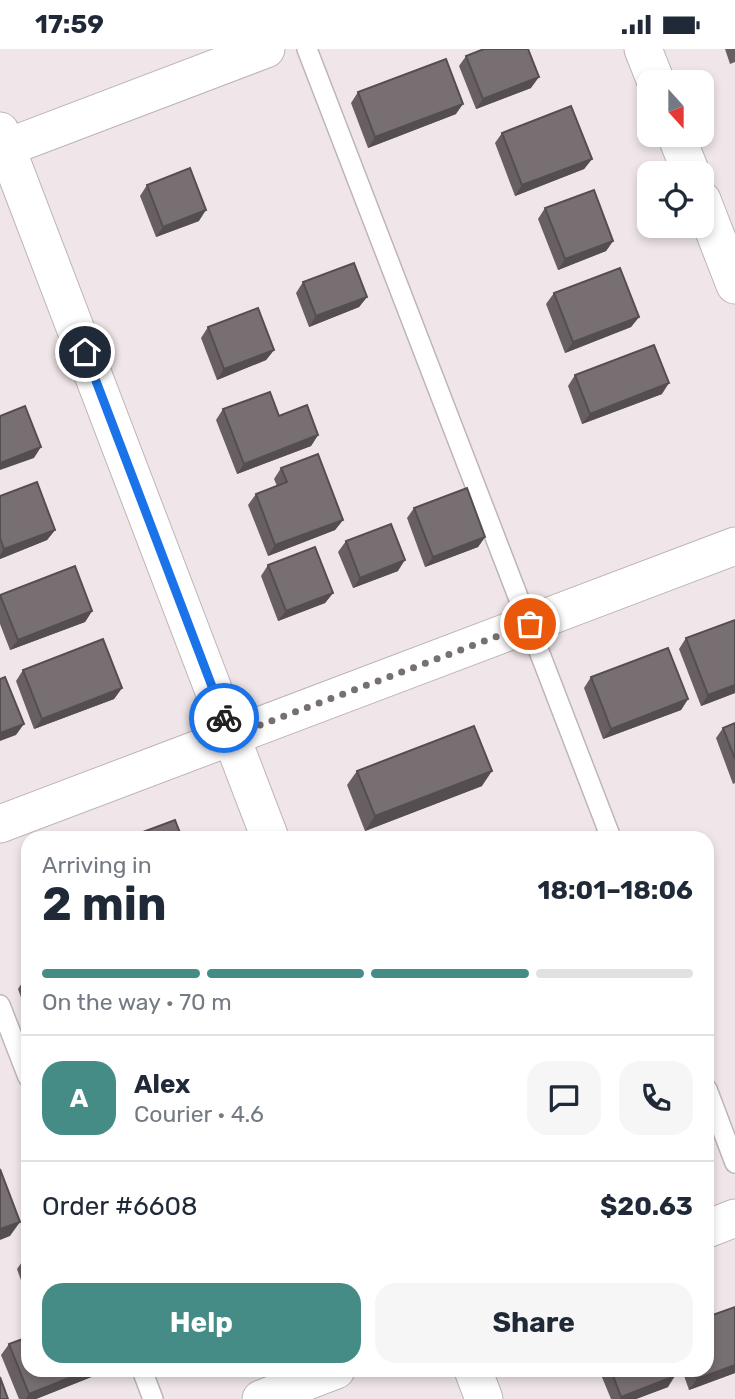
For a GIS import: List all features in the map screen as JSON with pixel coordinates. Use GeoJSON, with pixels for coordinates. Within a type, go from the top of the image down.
{"type":"FeatureCollection","features":[{"type":"Feature","properties":{"kind":"street"},"geometry":{"type":"LineString","coordinates":[[266,49],[2,143],[267,831]]}},
{"type":"Feature","properties":{"kind":"street"},"geometry":{"type":"LineString","coordinates":[[643,49],[651,70]]}},
{"type":"Feature","properties":{"kind":"street"},"geometry":{"type":"LineString","coordinates":[[714,231],[735,285]]}},
{"type":"Feature","properties":{"kind":"street"},"geometry":{"type":"LineString","coordinates":[[0,824],[735,546]]}},
{"type":"Feature","properties":{"kind":"street"},"geometry":{"type":"LineString","coordinates":[[714,1226],[735,1218]]}},
{"type":"Feature","properties":{"kind":"street"},"geometry":{"type":"LineString","coordinates":[[261,1399],[319,1377]]}},
{"type":"Feature","properties":{"kind":"street"},"geometry":{"type":"LineString","coordinates":[[476,1377],[484,1399]]}},
{"type":"Feature","properties":{"kind":"lane"},"geometry":{"type":"LineString","coordinates":[[307,49],[608,831]]}},
{"type":"Feature","properties":{"kind":"lane"},"geometry":{"type":"LineString","coordinates":[[0,1005],[21,1059]]}},
{"type":"Feature","properties":{"kind":"lane"},"geometry":{"type":"LineString","coordinates":[[714,1108],[735,1163]]}},
{"type":"Feature","properties":{"kind":"lane"},"geometry":{"type":"LineString","coordinates":[[145,1377],[153,1399]]}},
{"type":"Feature","properties":{"kind":"building"},"geometry":{"type":"Polygon","coordinates":[[[484,49],[528,49],[539,77],[483,99],[466,56],[484,49]]]}},
{"type":"Feature","properties":{"kind":"building"},"geometry":{"type":"Polygon","coordinates":[[[446,59],[463,104],[375,137],[358,92],[446,59]]]}},
{"type":"Feature","properties":{"kind":"building"},"geometry":{"type":"Polygon","coordinates":[[[571,106],[592,159],[522,185],[502,133],[571,106]]]}},
{"type":"Feature","properties":{"kind":"building"},"geometry":{"type":"Polygon","coordinates":[[[190,168],[206,210],[163,227],[147,185],[190,168]]]}},
{"type":"Feature","properties":{"kind":"building"},"geometry":{"type":"Polygon","coordinates":[[[594,190],[613,241],[565,259],[545,208],[594,190]]]}},
{"type":"Feature","properties":{"kind":"building"},"geometry":{"type":"Polygon","coordinates":[[[354,263],[367,297],[316,316],[303,282],[354,263]]]}},
{"type":"Feature","properties":{"kind":"building"},"geometry":{"type":"Polygon","coordinates":[[[620,268],[639,317],[573,342],[554,293],[620,268]]]}},
{"type":"Feature","properties":{"kind":"building"},"geometry":{"type":"Polygon","coordinates":[[[258,308],[274,350],[224,369],[208,327],[258,308]]]}},
{"type":"Feature","properties":{"kind":"building"},"geometry":{"type":"Polygon","coordinates":[[[654,345],[669,383],[590,414],[575,375],[654,345]]]}},
{"type":"Feature","properties":{"kind":"building"},"geometry":{"type":"Polygon","coordinates":[[[270,392],[279,416],[307,405],[318,435],[244,464],[223,409],[270,392]]]}},
{"type":"Feature","properties":{"kind":"building"},"geometry":{"type":"Polygon","coordinates":[[[25,406],[41,447],[0,463],[0,416],[25,406]]]}},
{"type":"Feature","properties":{"kind":"building"},"geometry":{"type":"Polygon","coordinates":[[[318,454],[343,520],[275,545],[256,494],[287,482],[281,468],[318,454]]]}},
{"type":"Feature","properties":{"kind":"building"},"geometry":{"type":"Polygon","coordinates":[[[37,482],[55,530],[4,549],[0,538],[0,496],[37,482]]]}},
{"type":"Feature","properties":{"kind":"building"},"geometry":{"type":"Polygon","coordinates":[[[467,488],[485,537],[433,557],[414,508],[467,488]]]}},
{"type":"Feature","properties":{"kind":"building"},"geometry":{"type":"Polygon","coordinates":[[[391,524],[405,560],[360,578],[346,541],[391,524]]]}},
{"type":"Feature","properties":{"kind":"building"},"geometry":{"type":"Polygon","coordinates":[[[315,547],[333,593],[286,611],[268,565],[315,547]]]}},
{"type":"Feature","properties":{"kind":"building"},"geometry":{"type":"Polygon","coordinates":[[[75,566],[92,611],[18,640],[0,595],[75,566]]]}},
{"type":"Feature","properties":{"kind":"building"},"geometry":{"type":"Polygon","coordinates":[[[735,620],[735,685],[708,695],[686,638],[735,620]]]}},
{"type":"Feature","properties":{"kind":"building"},"geometry":{"type":"Polygon","coordinates":[[[103,639],[122,688],[42,719],[23,670],[103,639]]]}},
{"type":"Feature","properties":{"kind":"building"},"geometry":{"type":"Polygon","coordinates":[[[668,648],[688,699],[611,729],[591,677],[668,648]]]}},
{"type":"Feature","properties":{"kind":"building"},"geometry":{"type":"Polygon","coordinates":[[[5,677],[24,724],[0,733],[0,679],[5,677]]]}},
{"type":"Feature","properties":{"kind":"building"},"geometry":{"type":"Polygon","coordinates":[[[735,723],[735,759],[723,728],[735,723]]]}},
{"type":"Feature","properties":{"kind":"building"},"geometry":{"type":"Polygon","coordinates":[[[474,726],[492,771],[375,816],[357,771],[474,726]]]}},
{"type":"Feature","properties":{"kind":"building"},"geometry":{"type":"Polygon","coordinates":[[[175,820],[179,831],[145,831],[175,820]]]}},
{"type":"Feature","properties":{"kind":"building"},"geometry":{"type":"Polygon","coordinates":[[[0,1169],[20,1222],[0,1229],[0,1169]]]}},
{"type":"Feature","properties":{"kind":"building"},"geometry":{"type":"Polygon","coordinates":[[[735,1307],[735,1365],[714,1373],[714,1314],[735,1307]]]}},
{"type":"Feature","properties":{"kind":"building"},"geometry":{"type":"Polygon","coordinates":[[[21,1340],[21,1374],[9,1344],[21,1340]]]}},
{"type":"Feature","properties":{"kind":"building"},"geometry":{"type":"Polygon","coordinates":[[[0,1377],[8,1399],[0,1399],[0,1377]]]}},
{"type":"Feature","properties":{"kind":"building"},"geometry":{"type":"Polygon","coordinates":[[[22,1377],[72,1377],[29,1394],[22,1377]]]}},
{"type":"Feature","properties":{"kind":"building"},"geometry":{"type":"Polygon","coordinates":[[[614,1377],[672,1377],[621,1397],[614,1377]]]}},
{"type":"Feature","properties":{"kind":"way so far"},"geometry":{"type":"LineString","coordinates":[[224,718],[231,736],[530,624]]}},
{"type":"Feature","properties":{"kind":"route"},"geometry":{"type":"LineString","coordinates":[[85,352],[224,718]]}}]}
